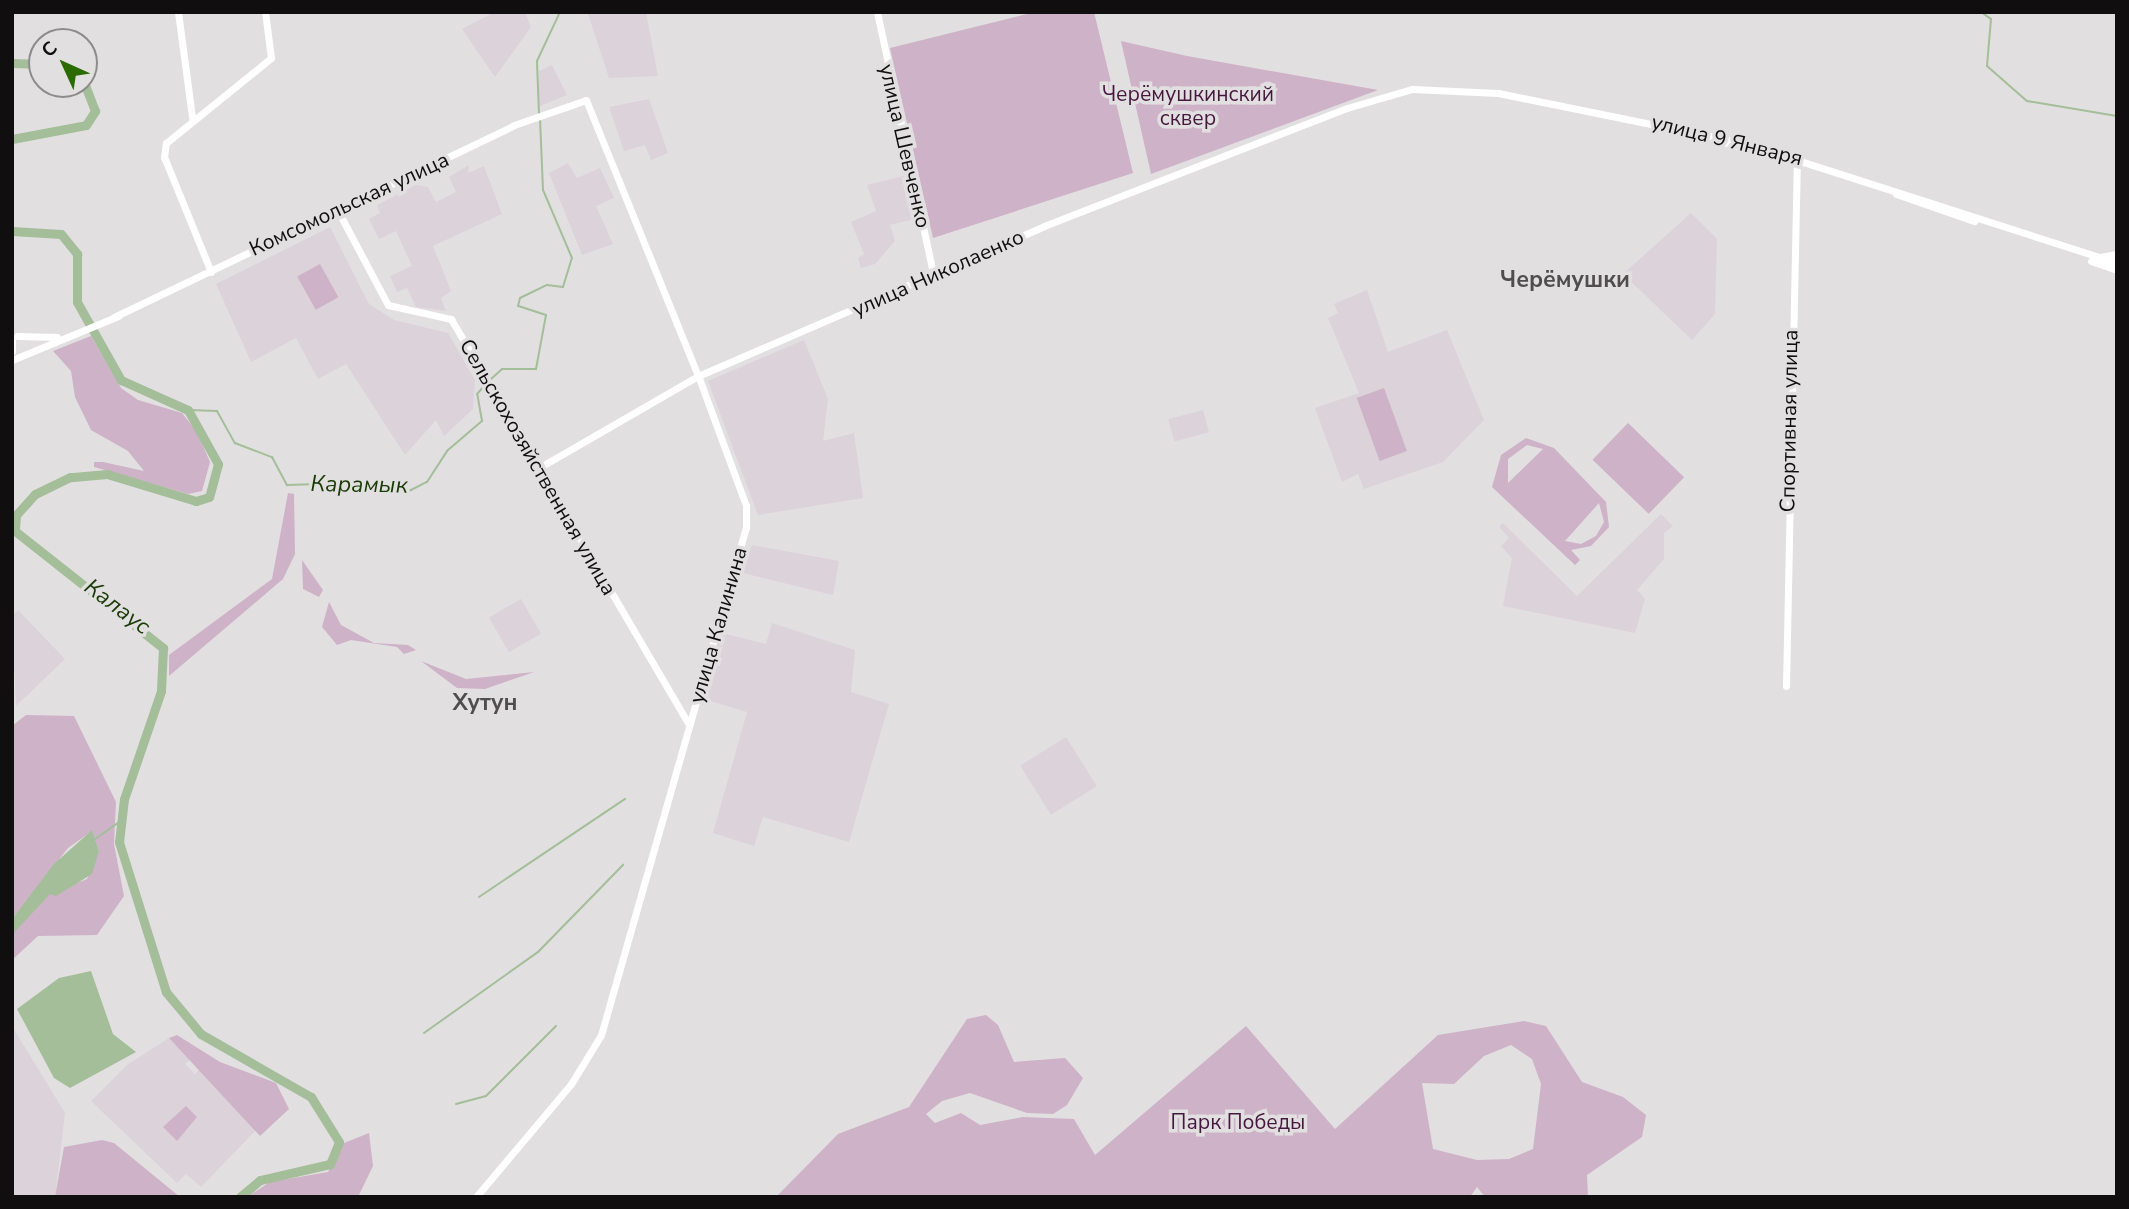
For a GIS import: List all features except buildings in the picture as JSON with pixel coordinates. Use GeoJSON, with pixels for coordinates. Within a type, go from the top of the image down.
{"type":"FeatureCollection","features":[{"type":"Feature","properties":{"kind":"main road"},"geometry":{"type":"LineString","coordinates":[[178,12],[192,117]]}},
{"type":"Feature","properties":{"kind":"main road"},"geometry":{"type":"LineString","coordinates":[[211,271],[164,157],[172,135],[271,58],[265,12]]}},
{"type":"Feature","properties":{"kind":"main road","name":"улица Шевченко"},"geometry":{"type":"LineString","coordinates":[[877,12],[934,278]]}},
{"type":"Feature","properties":{"kind":"main road","name":"улица 9 Января"},"geometry":{"type":"LineString","coordinates":[[1347,108],[1446,87],[1652,121],[1796,159],[2098,261]]}},
{"type":"Feature","properties":{"kind":"main road","name":"улица 9 Января"},"geometry":{"type":"LineString","coordinates":[[1412,93],[1446,90],[1509,100],[1796,159]]}},
{"type":"Feature","properties":{"kind":"main road","name":"улица Николаенко"},"geometry":{"type":"LineString","coordinates":[[934,278],[1342,113],[1412,93]]}},
{"type":"Feature","properties":{"kind":"main road","name":"Комсомольская улица"},"geometry":{"type":"LineString","coordinates":[[12,360],[35,347],[114,317],[514,125],[586,100]]}},
{"type":"Feature","properties":{"kind":"main road","name":"улица Калинина"},"geometry":{"type":"LineString","coordinates":[[474,1197],[571,1084],[601,1035],[746,527],[746,506],[586,100]]}},
{"type":"Feature","properties":{"kind":"main road","name":"улица Николаенко"},"geometry":{"type":"LineString","coordinates":[[542,466],[695,377],[1347,108]]}},
{"type":"Feature","properties":{"kind":"main road","name":"Спортивная улица"},"geometry":{"type":"LineString","coordinates":[[1786,686],[1796,159]]}},
{"type":"Feature","properties":{"kind":"main road","name":"Сельскохозяйственная улица"},"geometry":{"type":"LineString","coordinates":[[338,211],[388,305],[451,319],[542,466],[688,725]]}},
{"type":"Feature","properties":{"kind":"main road"},"geometry":{"type":"LineString","coordinates":[[2098,261],[2117,254]]}},
{"type":"Feature","properties":{"kind":"main road"},"geometry":{"type":"LineString","coordinates":[[2098,261],[2115,261]]}},
{"type":"Feature","properties":{"kind":"main road"},"geometry":{"type":"LineString","coordinates":[[2098,261],[2117,270]]}},
{"type":"Feature","properties":{"kind":"main road"},"geometry":{"type":"LineString","coordinates":[[14,337],[72,335]]}},
{"type":"Feature","properties":{"kind":"main road"},"geometry":{"type":"LineString","coordinates":[[14,337],[35,347]]}},
{"type":"Feature","properties":{"kind":"main road"},"geometry":{"type":"LineString","coordinates":[[12,351],[14,337]]}},
{"type":"Feature","properties":{"kind":"main road"},"geometry":{"type":"LineString","coordinates":[[474,1197],[569,1083],[598,1034],[688,725]]}},
{"type":"Feature","properties":{"kind":"shaded area"},"geometry":{"type":"Polygon","coordinates":[[[495,12],[525,12],[531,27],[495,77],[462,29],[495,12]]]}},
{"type":"Feature","properties":{"kind":"shaded area"},"geometry":{"type":"Polygon","coordinates":[[[646,12],[658,76],[609,78],[588,14],[646,12]]]}},
{"type":"Feature","properties":{"kind":"shaded area"},"geometry":{"type":"Polygon","coordinates":[[[552,65],[567,95],[538,107],[539,71],[552,65]]]}},
{"type":"Feature","properties":{"kind":"shaded area"},"geometry":{"type":"Polygon","coordinates":[[[649,99],[668,153],[651,160],[645,145],[624,151],[609,107],[649,99]]]}},
{"type":"Feature","properties":{"kind":"shaded area"},"geometry":{"type":"Polygon","coordinates":[[[568,163],[577,178],[600,168],[614,198],[596,206],[613,244],[582,255],[549,173],[568,163]]]}},
{"type":"Feature","properties":{"kind":"shaded area"},"geometry":{"type":"Polygon","coordinates":[[[469,165],[468,173],[484,166],[502,214],[433,246],[451,291],[441,298],[446,311],[416,307],[407,288],[397,292],[390,276],[412,266],[396,231],[379,239],[369,219],[380,213],[377,205],[416,185],[428,187],[436,202],[456,192],[449,177],[469,165]]]}},
{"type":"Feature","properties":{"kind":"shaded area"},"geometry":{"type":"Polygon","coordinates":[[[904,176],[914,219],[890,225],[895,241],[875,264],[861,268],[858,258],[864,254],[851,222],[876,211],[867,185],[904,176]]]}},
{"type":"Feature","properties":{"kind":"shaded area"},"geometry":{"type":"Polygon","coordinates":[[[1691,213],[1717,239],[1715,314],[1692,340],[1623,274],[1691,213]]]}},
{"type":"Feature","properties":{"kind":"shaded area"},"geometry":{"type":"Polygon","coordinates":[[[330,227],[369,304],[394,320],[448,333],[475,380],[473,409],[444,436],[436,420],[405,455],[346,364],[318,379],[296,338],[251,362],[216,284],[330,227]]]}},
{"type":"Feature","properties":{"kind":"shaded area"},"geometry":{"type":"Polygon","coordinates":[[[1367,290],[1388,352],[1447,330],[1484,420],[1443,462],[1364,489],[1358,474],[1342,482],[1315,408],[1359,393],[1328,318],[1338,313],[1334,304],[1367,290]]]}},
{"type":"Feature","properties":{"kind":"shaded area"},"geometry":{"type":"Polygon","coordinates":[[[804,340],[828,399],[823,441],[854,433],[863,498],[758,515],[708,381],[804,340]]]}},
{"type":"Feature","properties":{"kind":"shaded area"},"geometry":{"type":"Polygon","coordinates":[[[1203,410],[1209,432],[1174,442],[1168,419],[1203,410]]]}},
{"type":"Feature","properties":{"kind":"shaded area"},"geometry":{"type":"Polygon","coordinates":[[[1661,514],[1673,526],[1664,533],[1664,559],[1637,590],[1645,599],[1635,633],[1503,606],[1512,558],[1501,546],[1509,538],[1499,527],[1503,523],[1577,596],[1661,514]]]}},
{"type":"Feature","properties":{"kind":"shaded area"},"geometry":{"type":"Polygon","coordinates":[[[752,545],[839,561],[833,595],[743,573],[752,545]]]}},
{"type":"Feature","properties":{"kind":"shaded area"},"geometry":{"type":"Polygon","coordinates":[[[521,599],[541,634],[509,652],[489,618],[521,599]]]}},
{"type":"Feature","properties":{"kind":"shaded area"},"geometry":{"type":"Polygon","coordinates":[[[18,610],[65,659],[16,706],[12,616],[18,610]]]}},
{"type":"Feature","properties":{"kind":"shaded area"},"geometry":{"type":"Polygon","coordinates":[[[772,623],[855,650],[851,692],[889,704],[849,842],[763,817],[754,846],[713,833],[747,712],[700,698],[718,632],[766,644],[772,623]]]}},
{"type":"Feature","properties":{"kind":"shaded area"},"geometry":{"type":"Polygon","coordinates":[[[1066,737],[1097,786],[1051,815],[1020,766],[1066,737]]]}},
{"type":"Feature","properties":{"kind":"shaded area"},"geometry":{"type":"Polygon","coordinates":[[[92,830],[99,851],[92,874],[56,896],[50,894],[12,935],[12,919],[54,864],[92,830]]]}},
{"type":"Feature","properties":{"kind":"shaded area"},"geometry":{"type":"Polygon","coordinates":[[[91,971],[113,1034],[136,1052],[70,1088],[54,1078],[17,1009],[59,978],[91,971]]]}},
{"type":"Feature","properties":{"kind":"shaded area"},"geometry":{"type":"Polygon","coordinates":[[[12,1026],[65,1113],[55,1197],[12,1197],[12,1026]]]}},
{"type":"Feature","properties":{"kind":"shaded area"},"geometry":{"type":"Polygon","coordinates":[[[169,1038],[190,1060],[185,1064],[195,1074],[200,1068],[257,1129],[201,1187],[186,1174],[177,1183],[91,1101],[127,1065],[169,1038]]]}},
{"type":"Feature","properties":{"kind":"green space"},"geometry":{"type":"Polygon","coordinates":[[[1035,12],[1094,12],[1133,173],[933,238],[890,48],[1035,12]]]}},
{"type":"Feature","properties":{"kind":"green space","name":"Черёмушкинский сквер"},"geometry":{"type":"Polygon","coordinates":[[[1121,41],[1187,56],[1378,90],[1151,174],[1121,41]]]}},
{"type":"Feature","properties":{"kind":"green space"},"geometry":{"type":"Polygon","coordinates":[[[320,264],[338,297],[316,310],[297,277],[320,264]]]}},
{"type":"Feature","properties":{"kind":"green space"},"geometry":{"type":"Polygon","coordinates":[[[91,336],[121,388],[138,400],[182,413],[197,432],[210,462],[202,491],[188,494],[94,467],[94,462],[103,462],[144,471],[128,451],[91,430],[75,397],[71,371],[53,351],[91,336]]]}},
{"type":"Feature","properties":{"kind":"green space"},"geometry":{"type":"Polygon","coordinates":[[[1384,388],[1407,451],[1380,461],[1357,398],[1384,388]]]}},
{"type":"Feature","properties":{"kind":"green space"},"geometry":{"type":"Polygon","coordinates":[[[1628,423],[1684,477],[1649,514],[1593,460],[1628,423]]]}},
{"type":"Feature","properties":{"kind":"green space"},"geometry":{"type":"Polygon","coordinates":[[[1526,438],[1554,448],[1606,502],[1609,527],[1591,546],[1571,550],[1580,560],[1575,565],[1492,487],[1501,455],[1526,438]],[[1527,445],[1508,459],[1508,483],[1543,449],[1527,445]],[[1599,503],[1565,541],[1581,544],[1596,536],[1604,522],[1599,503]]]}},
{"type":"Feature","properties":{"kind":"green space"},"geometry":{"type":"Polygon","coordinates":[[[288,493],[294,494],[295,554],[283,579],[169,676],[169,655],[272,579],[288,493]]]}},
{"type":"Feature","properties":{"kind":"green space"},"geometry":{"type":"Polygon","coordinates":[[[302,560],[323,590],[319,597],[303,589],[302,560]]]}},
{"type":"Feature","properties":{"kind":"green space"},"geometry":{"type":"Polygon","coordinates":[[[329,602],[341,625],[374,643],[408,645],[416,650],[404,654],[397,647],[351,640],[337,645],[322,627],[329,602]]]}},
{"type":"Feature","properties":{"kind":"green space"},"geometry":{"type":"Polygon","coordinates":[[[421,661],[466,679],[534,672],[485,689],[457,688],[421,661]]]}},
{"type":"Feature","properties":{"kind":"green space"},"geometry":{"type":"Polygon","coordinates":[[[26,715],[74,716],[116,802],[114,844],[124,896],[97,935],[38,936],[12,960],[14,932],[50,893],[87,879],[99,851],[92,831],[68,848],[12,919],[12,726],[26,715]]]}},
{"type":"Feature","properties":{"kind":"green space","name":"Парк Победы"},"geometry":{"type":"Polygon","coordinates":[[[986,1015],[998,1025],[1014,1062],[1065,1058],[1083,1078],[1067,1105],[1053,1114],[1027,1113],[970,1093],[942,1101],[926,1114],[935,1123],[961,1113],[980,1125],[1023,1117],[1074,1119],[1095,1155],[1246,1026],[1335,1129],[1438,1035],[1524,1021],[1546,1026],[1582,1082],[1623,1097],[1646,1115],[1642,1137],[1587,1175],[1588,1197],[1485,1197],[1477,1187],[1470,1197],[776,1197],[838,1134],[909,1107],[967,1019],[986,1015]],[[1511,1045],[1484,1056],[1454,1084],[1422,1083],[1433,1149],[1477,1160],[1509,1159],[1533,1149],[1541,1084],[1532,1059],[1511,1045]]]}},
{"type":"Feature","properties":{"kind":"green space"},"geometry":{"type":"Polygon","coordinates":[[[177,1035],[220,1062],[276,1083],[289,1109],[260,1136],[169,1038],[177,1035]]]}},
{"type":"Feature","properties":{"kind":"green space"},"geometry":{"type":"Polygon","coordinates":[[[186,1106],[197,1117],[177,1141],[163,1127],[186,1106]]]}},
{"type":"Feature","properties":{"kind":"green space"},"geometry":{"type":"Polygon","coordinates":[[[369,1133],[373,1166],[358,1197],[247,1197],[270,1182],[328,1172],[344,1143],[369,1133]]]}},
{"type":"Feature","properties":{"kind":"green space"},"geometry":{"type":"Polygon","coordinates":[[[102,1140],[114,1143],[180,1197],[55,1197],[64,1147],[102,1140]]]}},
{"type":"Feature","properties":{"kind":"waterway","name":"Карамык"},"geometry":{"type":"LineString","coordinates":[[539,114],[537,61],[560,12]]}},
{"type":"Feature","properties":{"kind":"waterway","name":"Карамык"},"geometry":{"type":"LineString","coordinates":[[1981,12],[1991,19],[1987,66],[2027,101],[2117,116]]}},
{"type":"Feature","properties":{"kind":"waterway","name":"Калаус"},"geometry":{"type":"LineString","coordinates":[[12,63],[28,64]]}},
{"type":"Feature","properties":{"kind":"waterway","name":"Калаус"},"geometry":{"type":"LineString","coordinates":[[12,139],[86,125],[95,111],[90,98]]}},
{"type":"Feature","properties":{"kind":"waterway","name":"Карамык"},"geometry":{"type":"LineString","coordinates":[[491,379],[502,369],[536,369],[546,315],[518,306],[520,298],[547,285],[563,287],[572,258],[543,190],[540,119]]}},
{"type":"Feature","properties":{"kind":"waterway","name":"Калаус"},"geometry":{"type":"LineString","coordinates":[[12,231],[61,234],[77,254],[77,302],[121,380],[188,410],[218,464],[209,497],[196,501],[107,474],[70,477],[35,494],[16,515],[15,531],[163,648],[161,691],[124,799],[119,842],[166,992],[201,1034],[311,1097],[339,1142],[330,1164],[260,1180],[240,1197]]}},
{"type":"Feature","properties":{"kind":"waterway","name":"Карамык"},"geometry":{"type":"LineString","coordinates":[[189,410],[217,411],[235,443],[272,457],[287,485],[353,483],[409,491],[427,482],[448,450],[482,421],[477,394],[485,385]]}},
{"type":"Feature","properties":{"kind":"waterway"},"geometry":{"type":"LineString","coordinates":[[479,897],[625,799]]}},
{"type":"Feature","properties":{"kind":"waterway"},"geometry":{"type":"LineString","coordinates":[[95,839],[121,821]]}},
{"type":"Feature","properties":{"kind":"waterway"},"geometry":{"type":"LineString","coordinates":[[424,1033],[538,952],[623,865]]}},
{"type":"Feature","properties":{"kind":"waterway"},"geometry":{"type":"LineString","coordinates":[[456,1104],[486,1096],[556,1026]]}},
{"type":"Feature","properties":{"kind":"district","name":"Черёмушки"},"geometry":{"type":"Point","coordinates":[1565,280]}},
{"type":"Feature","properties":{"kind":"district","name":"Хутун"},"geometry":{"type":"Point","coordinates":[485,703]}}]}
